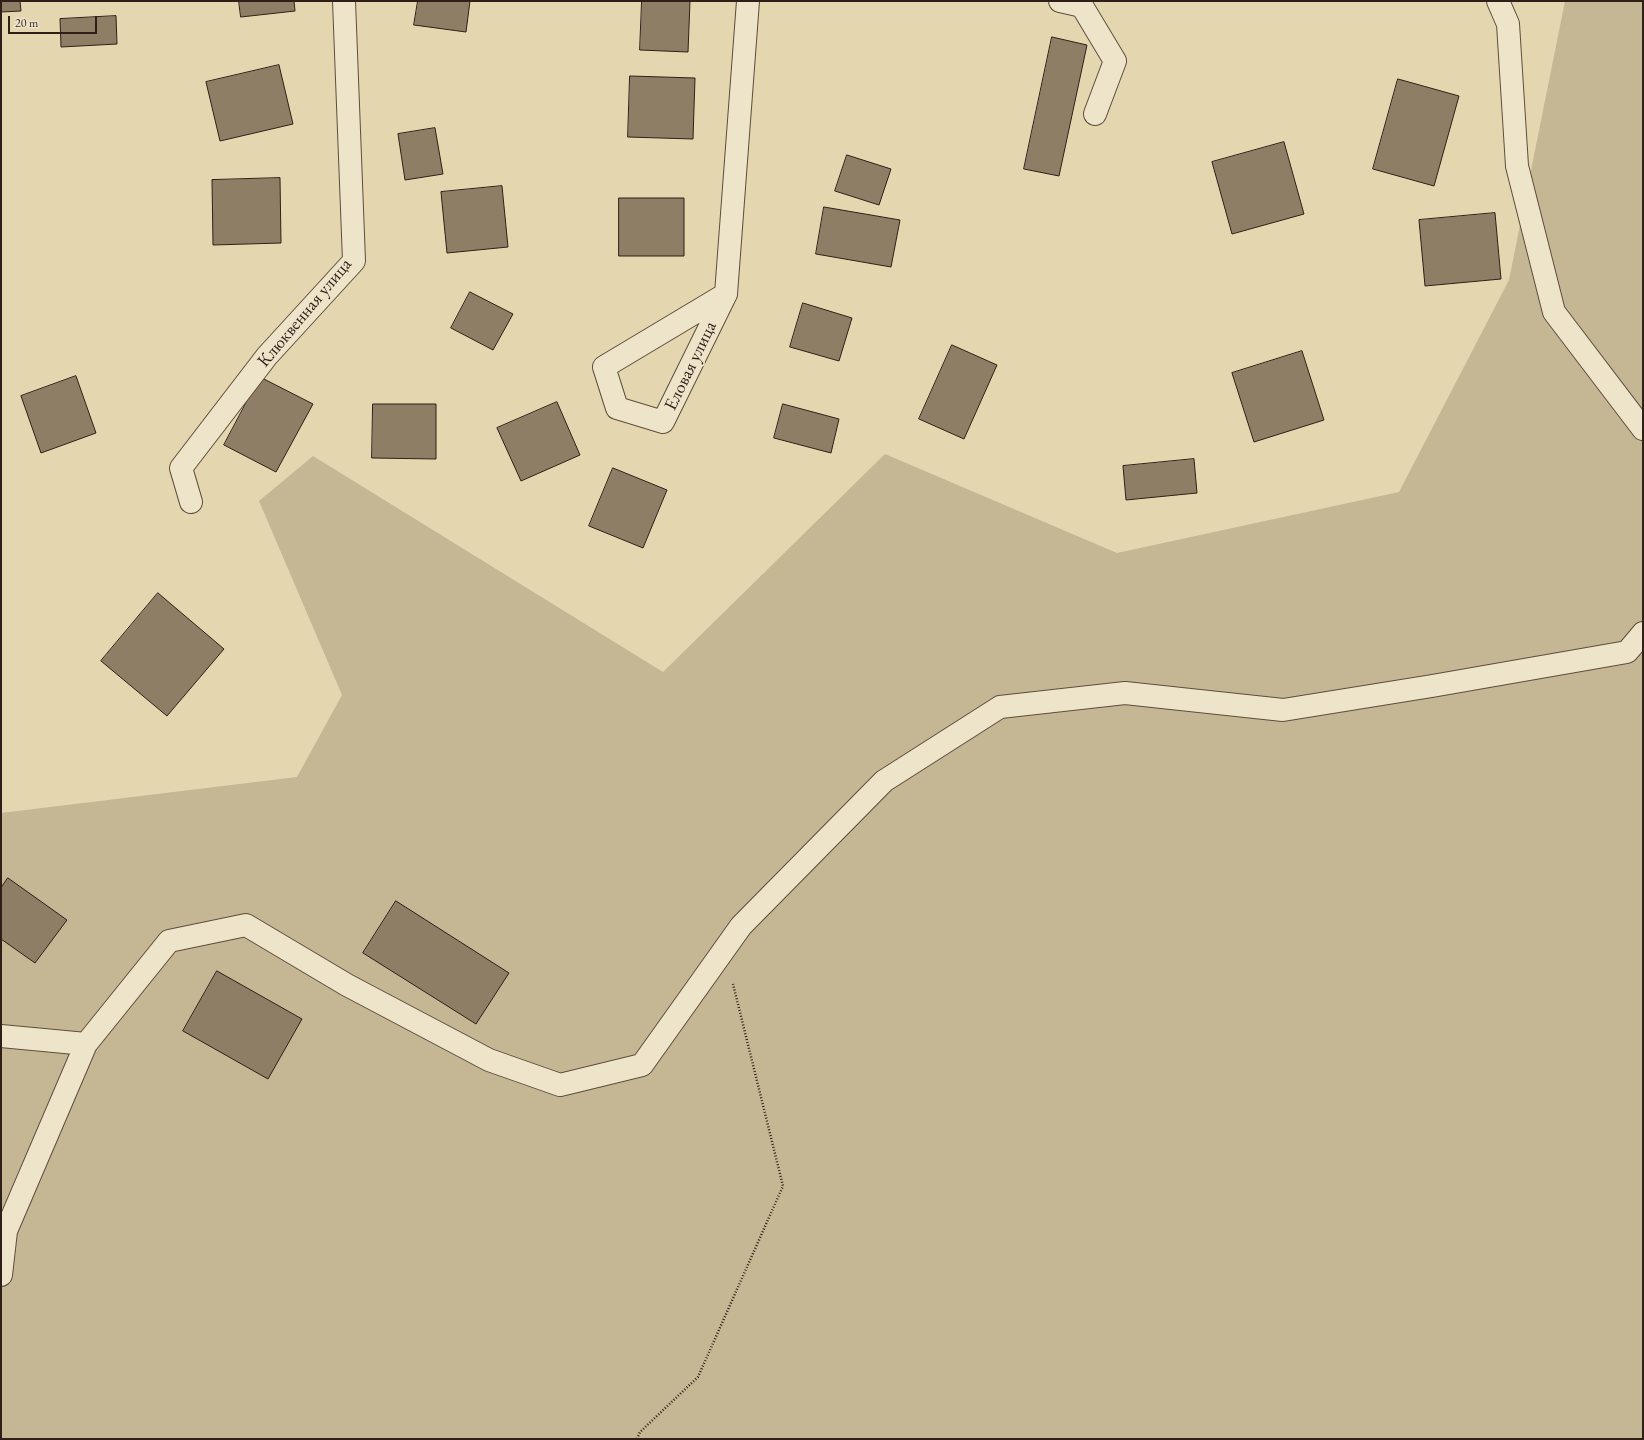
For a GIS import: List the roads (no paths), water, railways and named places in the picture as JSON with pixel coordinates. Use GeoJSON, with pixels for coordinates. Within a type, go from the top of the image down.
{"type":"FeatureCollection","features":[{"type":"Feature","properties":{"kind":"street","name":"Клюквенная улица"},"geometry":{"type":"LineString","coordinates":[[191,502],[181,468],[267,356],[354,261],[344,1]]}},
{"type":"Feature","properties":{"kind":"street","name":"Еловая улица"},"geometry":{"type":"LineString","coordinates":[[726,294],[604,367],[617,408],[663,422],[726,294],[748,1]]}},
{"type":"Feature","properties":{"kind":"street"},"geometry":{"type":"LineString","coordinates":[[1060,1],[1082,6],[1115,61],[1095,114]]}},
{"type":"Feature","properties":{"kind":"street"},"geometry":{"type":"LineString","coordinates":[[1498,1],[1508,24],[1517,166],[1554,312],[1643,430]]}},
{"type":"Feature","properties":{"kind":"street"},"geometry":{"type":"LineString","coordinates":[[1,1275],[6,1230],[86,1044],[168,941],[246,925],[347,985],[489,1060],[560,1085],[642,1065],[741,926],[884,781],[1000,707],[1125,693],[1283,710],[1440,685],[1627,652],[1643,633]]}},
{"type":"Feature","properties":{"kind":"street"},"geometry":{"type":"LineString","coordinates":[[1,1036],[86,1044]]}}]}
